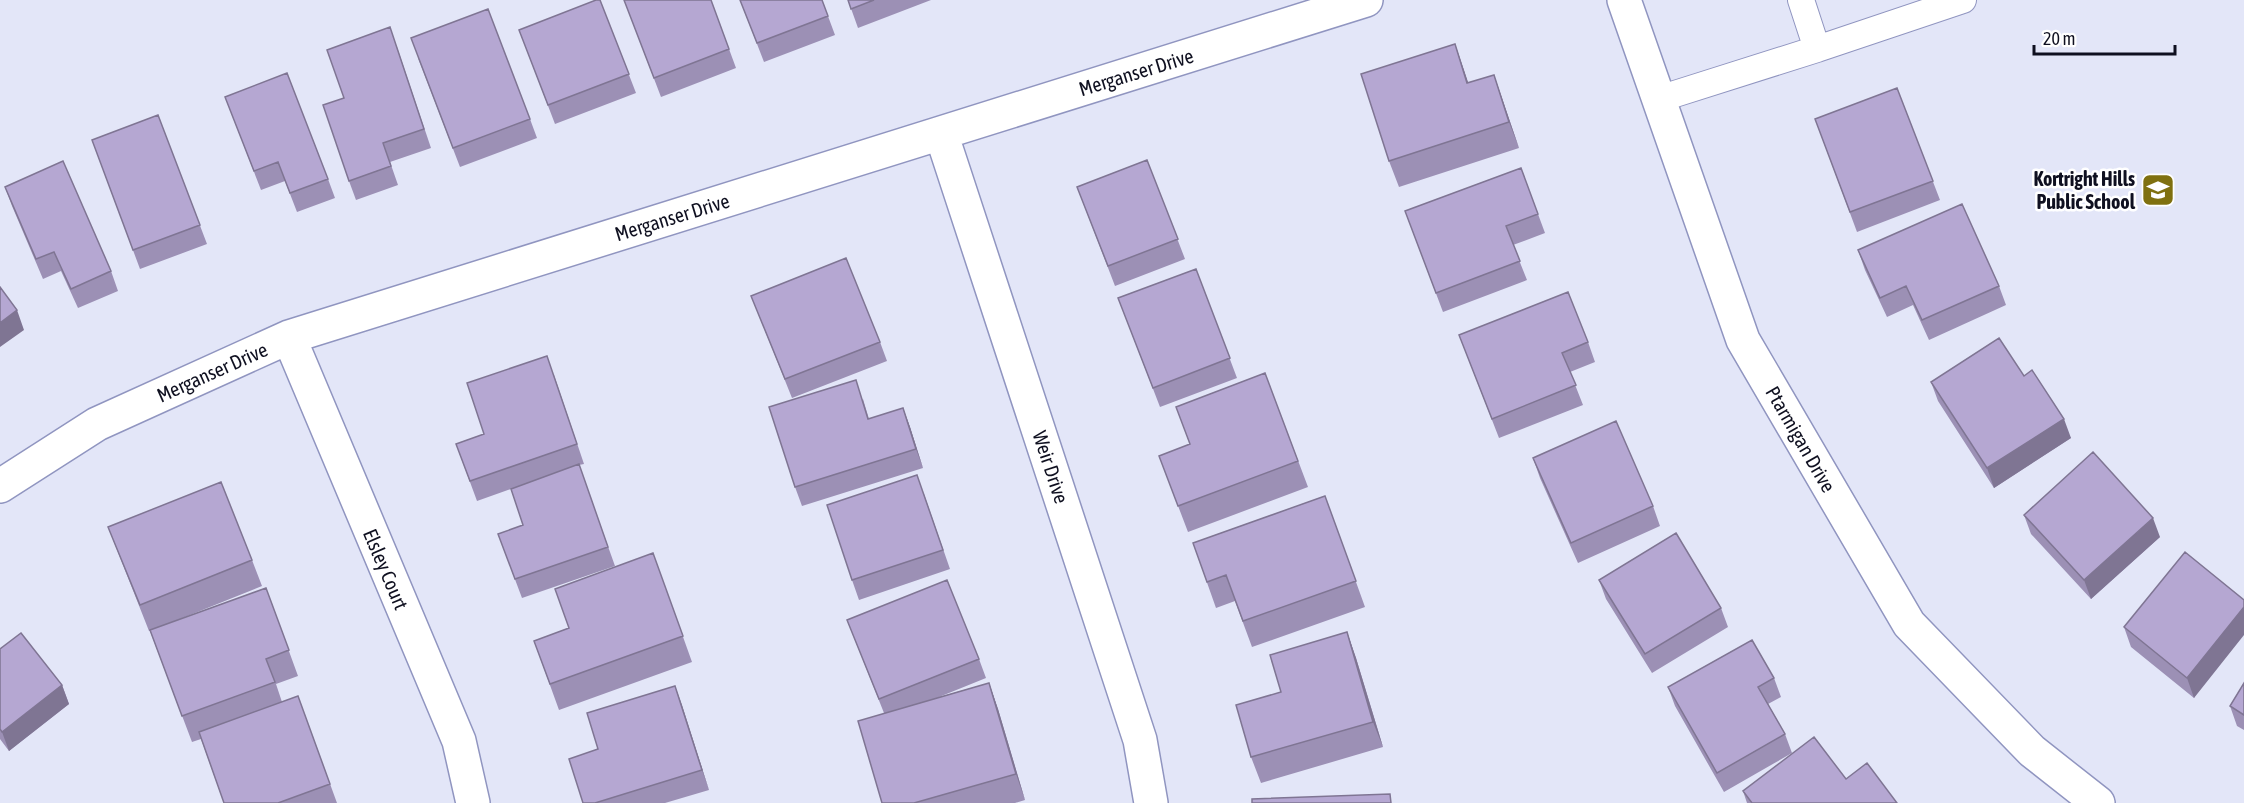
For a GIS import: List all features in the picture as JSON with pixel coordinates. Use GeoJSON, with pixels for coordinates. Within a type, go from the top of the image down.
{"type":"FeatureCollection","features":[{"type":"Feature","properties":{"kind":"street","name":"Merganser Drive"},"geometry":{"type":"LineString","coordinates":[[0,486],[97,424],[289,337],[1366,0]]}},
{"type":"Feature","properties":{"kind":"street","name":"Ptarmigan Drive"},"geometry":{"type":"LineString","coordinates":[[1624,0],[1743,340],[1909,624],[2032,751],[2098,803]]}},
{"type":"Feature","properties":{"kind":"street","name":"Weir Drive"},"geometry":{"type":"LineString","coordinates":[[941,133],[1140,740],[1151,803]]}},
{"type":"Feature","properties":{"kind":"street","name":"Elsley Court"},"geometry":{"type":"LineString","coordinates":[[289,337],[459,741],[473,803]]}},
{"type":"Feature","properties":{"kind":"lane"},"geometry":{"type":"LineString","coordinates":[[1801,0],[1817,49]]}},
{"type":"Feature","properties":{"kind":"lane"},"geometry":{"type":"LineString","coordinates":[[1659,99],[1963,0]]}},
{"type":"Feature","properties":{"kind":"building"},"geometry":{"type":"Polygon","coordinates":[[[600,0],[629,74],[548,105],[519,30],[600,0]]]}},
{"type":"Feature","properties":{"kind":"building"},"geometry":{"type":"Polygon","coordinates":[[[624,0],[711,0],[729,49],[654,78],[624,0]]]}},
{"type":"Feature","properties":{"kind":"building"},"geometry":{"type":"Polygon","coordinates":[[[740,0],[822,0],[828,16],[757,43],[740,0]]]}},
{"type":"Feature","properties":{"kind":"building"},"geometry":{"type":"Polygon","coordinates":[[[848,0],[874,0],[851,9],[848,0]]]}},
{"type":"Feature","properties":{"kind":"building"},"geometry":{"type":"Polygon","coordinates":[[[488,9],[530,119],[453,148],[411,38],[488,9]]]}},
{"type":"Feature","properties":{"kind":"building"},"geometry":{"type":"Polygon","coordinates":[[[390,27],[424,129],[383,143],[391,166],[349,181],[323,105],[344,98],[327,50],[390,27]]]}},
{"type":"Feature","properties":{"kind":"building"},"geometry":{"type":"Polygon","coordinates":[[[1455,44],[1467,83],[1494,75],[1509,122],[1389,161],[1361,74],[1455,44]]]}},
{"type":"Feature","properties":{"kind":"building"},"geometry":{"type":"Polygon","coordinates":[[[287,73],[328,179],[290,193],[278,162],[254,171],[225,97],[287,73]]]}},
{"type":"Feature","properties":{"kind":"building"},"geometry":{"type":"Polygon","coordinates":[[[1897,88],[1933,181],[1850,212],[1815,119],[1897,88]]]}},
{"type":"Feature","properties":{"kind":"building"},"geometry":{"type":"Polygon","coordinates":[[[158,115],[200,225],[133,250],[92,140],[158,115]]]}},
{"type":"Feature","properties":{"kind":"building"},"geometry":{"type":"Polygon","coordinates":[[[1147,160],[1178,239],[1108,266],[1077,187],[1147,160]]]}},
{"type":"Feature","properties":{"kind":"building"},"geometry":{"type":"Polygon","coordinates":[[[63,161],[111,271],[71,289],[54,252],[36,259],[5,187],[63,161]]]}},
{"type":"Feature","properties":{"kind":"building"},"geometry":{"type":"Polygon","coordinates":[[[1521,168],[1538,214],[1506,226],[1520,261],[1436,293],[1405,211],[1521,168]]]}},
{"type":"Feature","properties":{"kind":"building"},"geometry":{"type":"Polygon","coordinates":[[[1962,204],[1999,286],[1922,320],[1906,286],[1880,298],[1858,250],[1962,204]]]}},
{"type":"Feature","properties":{"kind":"building"},"geometry":{"type":"Polygon","coordinates":[[[846,258],[880,342],[785,379],[751,296],[846,258]]]}},
{"type":"Feature","properties":{"kind":"building"},"geometry":{"type":"Polygon","coordinates":[[[1196,269],[1230,358],[1153,388],[1118,298],[1196,269]]]}},
{"type":"Feature","properties":{"kind":"building"},"geometry":{"type":"Polygon","coordinates":[[[0,287],[17,310],[0,323],[0,287]]]}},
{"type":"Feature","properties":{"kind":"building"},"geometry":{"type":"Polygon","coordinates":[[[1568,292],[1588,342],[1562,353],[1576,385],[1492,419],[1459,335],[1568,292]]]}},
{"type":"Feature","properties":{"kind":"building"},"geometry":{"type":"Polygon","coordinates":[[[1999,338],[2024,376],[2032,370],[2064,419],[1987,468],[1931,382],[1999,338]]]}},
{"type":"Feature","properties":{"kind":"building"},"geometry":{"type":"Polygon","coordinates":[[[547,356],[577,444],[470,481],[456,444],[484,434],[467,383],[547,356]]]}},
{"type":"Feature","properties":{"kind":"building"},"geometry":{"type":"Polygon","coordinates":[[[1265,373],[1298,461],[1178,506],[1159,456],[1190,444],[1176,407],[1265,373]]]}},
{"type":"Feature","properties":{"kind":"building"},"geometry":{"type":"Polygon","coordinates":[[[856,380],[868,419],[903,408],[916,449],[795,487],[769,407],[856,380]]]}},
{"type":"Feature","properties":{"kind":"building"},"geometry":{"type":"Polygon","coordinates":[[[1616,421],[1653,506],[1571,543],[1533,458],[1616,421]]]}},
{"type":"Feature","properties":{"kind":"building"},"geometry":{"type":"Polygon","coordinates":[[[2093,452],[2153,518],[2084,580],[2024,515],[2093,452]]]}},
{"type":"Feature","properties":{"kind":"building"},"geometry":{"type":"Polygon","coordinates":[[[579,464],[608,547],[515,579],[498,534],[523,525],[511,489],[579,464]]]}},
{"type":"Feature","properties":{"kind":"building"},"geometry":{"type":"Polygon","coordinates":[[[917,475],[943,550],[852,580],[827,505],[917,475]]]}},
{"type":"Feature","properties":{"kind":"building"},"geometry":{"type":"Polygon","coordinates":[[[221,482],[252,560],[140,605],[108,527],[221,482]]]}},
{"type":"Feature","properties":{"kind":"building"},"geometry":{"type":"Polygon","coordinates":[[[1325,496],[1356,581],[1243,621],[1226,575],[1207,582],[1193,543],[1325,496]]]}},
{"type":"Feature","properties":{"kind":"building"},"geometry":{"type":"Polygon","coordinates":[[[1676,533],[1721,608],[1645,654],[1599,580],[1676,533]]]}},
{"type":"Feature","properties":{"kind":"building"},"geometry":{"type":"Polygon","coordinates":[[[2185,552],[2244,600],[2244,607],[2187,678],[2124,627],[2185,552]]]}},
{"type":"Feature","properties":{"kind":"building"},"geometry":{"type":"Polygon","coordinates":[[[653,553],[683,636],[550,684],[534,641],[569,628],[555,589],[653,553]]]}},
{"type":"Feature","properties":{"kind":"building"},"geometry":{"type":"Polygon","coordinates":[[[947,580],[979,659],[879,699],[847,620],[947,580]]]}},
{"type":"Feature","properties":{"kind":"building"},"geometry":{"type":"Polygon","coordinates":[[[266,588],[289,650],[266,659],[275,682],[182,716],[150,630],[266,588]]]}},
{"type":"Feature","properties":{"kind":"building"},"geometry":{"type":"Polygon","coordinates":[[[1347,632],[1373,722],[1251,757],[1236,705],[1281,692],[1270,655],[1347,632]]]}},
{"type":"Feature","properties":{"kind":"building"},"geometry":{"type":"Polygon","coordinates":[[[21,633],[62,685],[2,732],[0,729],[0,649],[21,633]]]}},
{"type":"Feature","properties":{"kind":"building"},"geometry":{"type":"Polygon","coordinates":[[[1752,640],[1774,678],[1758,687],[1785,734],[1717,773],[1668,687],[1752,640]]]}},
{"type":"Feature","properties":{"kind":"building"},"geometry":{"type":"Polygon","coordinates":[[[989,683],[1016,774],[914,803],[882,803],[858,721],[989,683]]]}},
{"type":"Feature","properties":{"kind":"building"},"geometry":{"type":"Polygon","coordinates":[[[2244,683],[2244,715],[2230,706],[2244,683]]]}},
{"type":"Feature","properties":{"kind":"building"},"geometry":{"type":"Polygon","coordinates":[[[675,686],[702,770],[595,803],[583,803],[569,759],[598,749],[587,713],[675,686]]]}},
{"type":"Feature","properties":{"kind":"building"},"geometry":{"type":"Polygon","coordinates":[[[298,696],[330,784],[278,803],[224,803],[199,732],[298,696]]]}},
{"type":"Feature","properties":{"kind":"building"},"geometry":{"type":"Polygon","coordinates":[[[1814,737],[1846,779],[1867,763],[1897,803],[1752,803],[1743,791],[1814,737]]]}},
{"type":"Feature","properties":{"kind":"building"},"geometry":{"type":"Polygon","coordinates":[[[1390,794],[1391,803],[1252,803],[1252,799],[1390,794]]]}},
{"type":"Feature","properties":{"kind":"place","name":"Kortright Hills Public School"},"geometry":{"type":"Point","coordinates":[2158,190]}}]}
